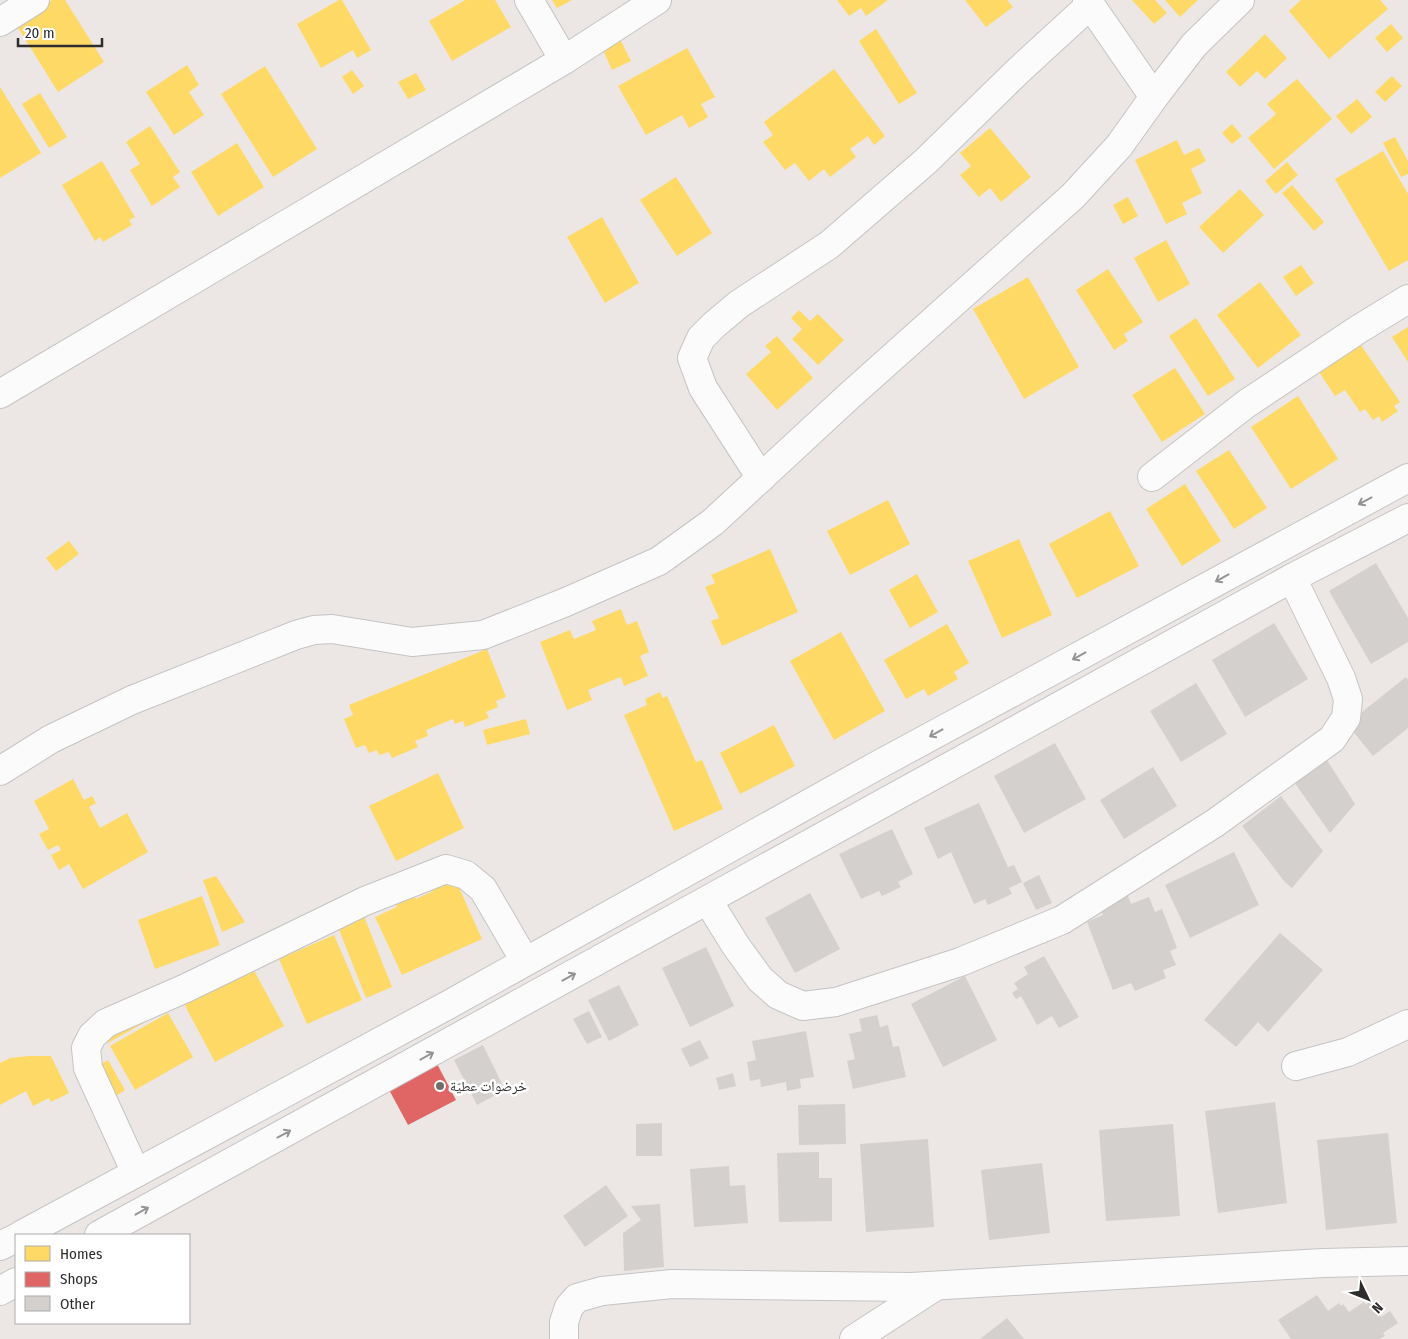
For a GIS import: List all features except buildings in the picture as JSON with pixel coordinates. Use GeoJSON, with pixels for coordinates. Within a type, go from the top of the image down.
{"type":"FeatureCollection","features":[{"type":"Feature","properties":{"kind":"street"},"geometry":{"type":"LineString","coordinates":[[0,22],[35,0]]}},
{"type":"Feature","properties":{"kind":"street"},"geometry":{"type":"LineString","coordinates":[[529,0],[564,60]]}},
{"type":"Feature","properties":{"kind":"street"},"geometry":{"type":"LineString","coordinates":[[0,394],[564,60],[657,0]]}},
{"type":"Feature","properties":{"kind":"street"},"geometry":{"type":"LineString","coordinates":[[0,771],[51,739],[132,700],[296,635],[314,630],[332,629],[412,642],[483,635],[509,626],[660,561],[713,522],[848,397],[1073,196],[1119,146],[1194,45],[1240,0]]}},
{"type":"Feature","properties":{"kind":"street"},"geometry":{"type":"LineString","coordinates":[[761,478],[703,388],[692,358],[701,338],[739,304],[829,245],[926,161],[1089,2],[1154,98]]}},
{"type":"Feature","properties":{"kind":"street"},"geometry":{"type":"LineString","coordinates":[[1152,477],[1246,404],[1408,298]]}},
{"type":"Feature","properties":{"kind":"street"},"geometry":{"type":"LineString","coordinates":[[23,1234],[525,961],[878,765],[1408,478]]}},
{"type":"Feature","properties":{"kind":"street"},"geometry":{"type":"LineString","coordinates":[[101,1234],[1292,578],[1408,518]]}},
{"type":"Feature","properties":{"kind":"street"},"geometry":{"type":"LineString","coordinates":[[708,901],[736,946],[760,979],[778,995],[803,1006],[836,1002],[960,962],[1062,920],[1215,823],[1332,739],[1346,718],[1348,699],[1341,678],[1292,578]]}},
{"type":"Feature","properties":{"kind":"street"},"geometry":{"type":"LineString","coordinates":[[136,1173],[88,1068],[86,1048],[92,1036],[106,1023],[186,988],[365,901],[446,869],[466,875],[483,889],[525,961]]}},
{"type":"Feature","properties":{"kind":"street"},"geometry":{"type":"LineString","coordinates":[[1296,1066],[1348,1052],[1408,1024]]}},
{"type":"Feature","properties":{"kind":"street"},"geometry":{"type":"LineString","coordinates":[[0,1246],[15,1238]]}},
{"type":"Feature","properties":{"kind":"street"},"geometry":{"type":"LineString","coordinates":[[564,1339],[564,1322],[569,1307],[577,1298],[602,1292],[672,1284],[911,1287],[1323,1263],[1408,1261]]}},
{"type":"Feature","properties":{"kind":"street"},"geometry":{"type":"LineString","coordinates":[[0,1291],[15,1283]]}},
{"type":"Feature","properties":{"kind":"street"},"geometry":{"type":"LineString","coordinates":[[854,1339],[937,1285]]}},
{"type":"Feature","properties":{"kind":"place","name":"خرضوات عطيّة"},"geometry":{"type":"Point","coordinates":[440,1086]}}]}
